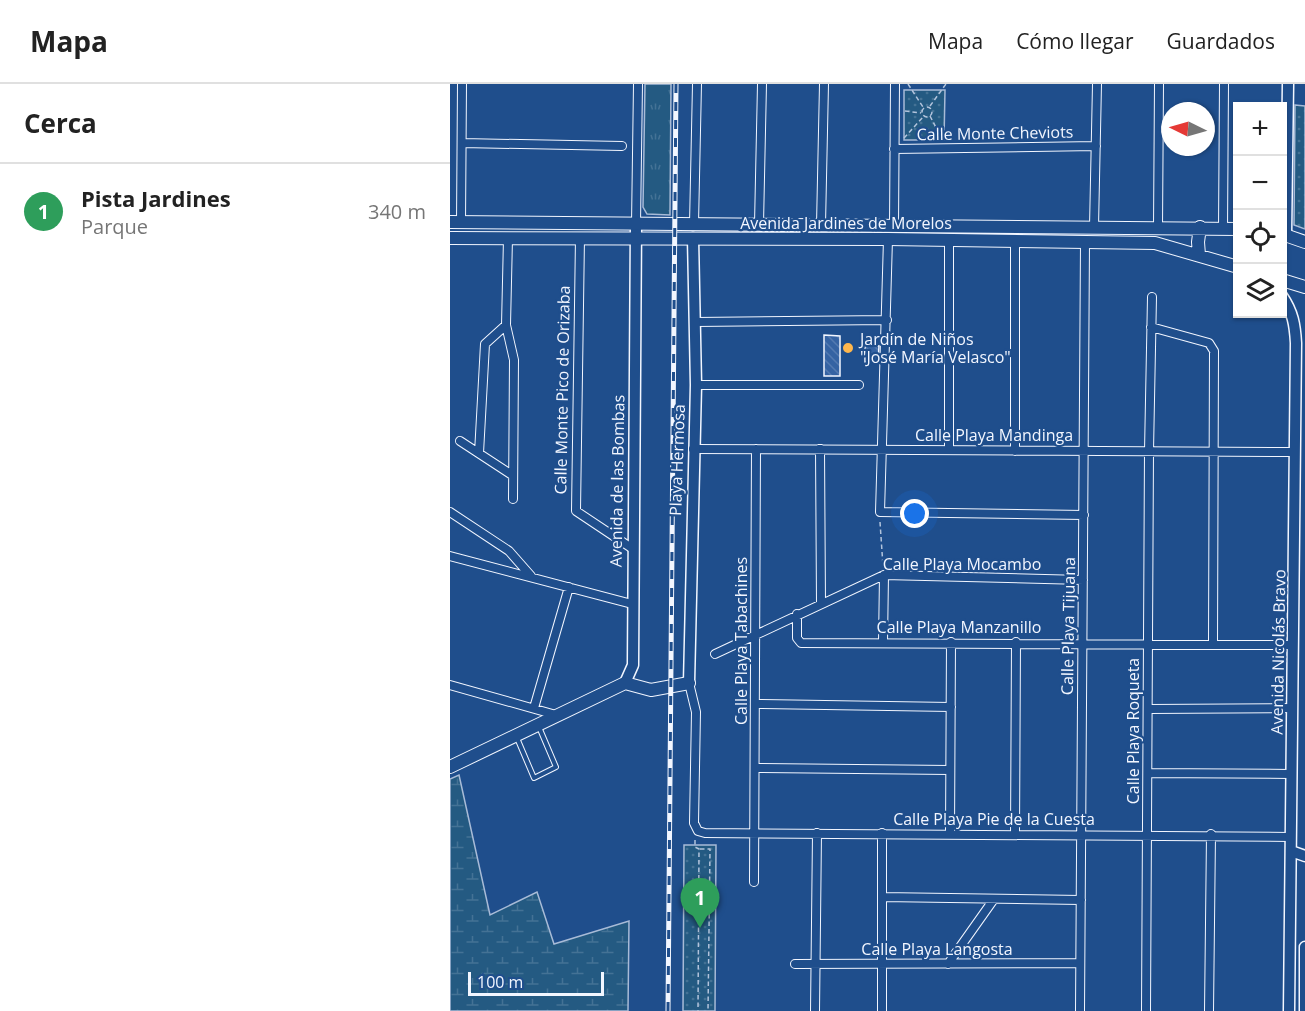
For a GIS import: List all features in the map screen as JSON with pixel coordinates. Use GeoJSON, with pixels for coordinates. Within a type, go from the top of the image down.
{"type":"FeatureCollection","features":[{"type":"Feature","properties":{"kind":"main road","name":"Avenida Jardines de Morelos"},"geometry":{"type":"LineString","coordinates":[[455,222],[1233,229]]}},
{"type":"Feature","properties":{"kind":"main road"},"geometry":{"type":"LineString","coordinates":[[857,225],[857,239]]}},
{"type":"Feature","properties":{"kind":"main road"},"geometry":{"type":"LineString","coordinates":[[1199,255],[1200,228]]}},
{"type":"Feature","properties":{"kind":"main road"},"geometry":{"type":"LineString","coordinates":[[1287,236],[1305,242]]}},
{"type":"Feature","properties":{"kind":"main road","name":"Avenida Jardines de Morelos"},"geometry":{"type":"LineString","coordinates":[[450,238],[888,239],[1155,243],[1233,265]]}},
{"type":"Feature","properties":{"kind":"main road"},"geometry":{"type":"LineString","coordinates":[[1287,282],[1305,287]]}},
{"type":"Feature","properties":{"kind":"main road"},"geometry":{"type":"LineString","coordinates":[[450,766],[625,683],[651,690],[690,683]]}},
{"type":"Feature","properties":{"kind":"street"},"geometry":{"type":"LineString","coordinates":[[455,222],[462,143],[462,84]]}},
{"type":"Feature","properties":{"kind":"street","name":"Avenida de las Bombas"},"geometry":{"type":"LineString","coordinates":[[625,683],[633,665],[638,84]]}},
{"type":"Feature","properties":{"kind":"street"},"geometry":{"type":"LineString","coordinates":[[694,224],[697,84]]}},
{"type":"Feature","properties":{"kind":"street"},"geometry":{"type":"LineString","coordinates":[[759,224],[762,84]]}},
{"type":"Feature","properties":{"kind":"street"},"geometry":{"type":"LineString","coordinates":[[820,225],[824,84]]}},
{"type":"Feature","properties":{"kind":"street"},"geometry":{"type":"LineString","coordinates":[[894,225],[896,84]]}},
{"type":"Feature","properties":{"kind":"street"},"geometry":{"type":"LineString","coordinates":[[1094,227],[1097,84]]}},
{"type":"Feature","properties":{"kind":"street"},"geometry":{"type":"LineString","coordinates":[[1158,227],[1159,84]]}},
{"type":"Feature","properties":{"kind":"street"},"geometry":{"type":"LineString","coordinates":[[1223,229],[1224,84]]}},
{"type":"Feature","properties":{"kind":"street"},"geometry":{"type":"LineString","coordinates":[[1285,210],[1288,84]]}},
{"type":"Feature","properties":{"kind":"street"},"geometry":{"type":"LineString","coordinates":[[462,143],[622,146]]}},
{"type":"Feature","properties":{"kind":"street","name":"Calle Monte Cheviots"},"geometry":{"type":"LineString","coordinates":[[894,149],[1096,146]]}},
{"type":"Feature","properties":{"kind":"street","name":"Calle Monte Pico de Orizaba"},"geometry":{"type":"LineString","coordinates":[[580,237],[576,511],[633,549]]}},
{"type":"Feature","properties":{"kind":"street"},"geometry":{"type":"LineString","coordinates":[[508,238],[506,325],[514,360],[513,499]]}},
{"type":"Feature","properties":{"kind":"street","name":"Playa Hermosa"},"geometry":{"type":"LineString","coordinates":[[693,238],[696,385],[690,683],[696,712],[694,823],[698,831]]}},
{"type":"Feature","properties":{"kind":"street"},"geometry":{"type":"LineString","coordinates":[[888,239],[880,512],[1084,515]]}},
{"type":"Feature","properties":{"kind":"street"},"geometry":{"type":"LineString","coordinates":[[949,240],[950,448]]}},
{"type":"Feature","properties":{"kind":"street"},"geometry":{"type":"LineString","coordinates":[[1014,451],[1015,241]]}},
{"type":"Feature","properties":{"kind":"street","name":"Calle Playa Tijuana"},"geometry":{"type":"LineString","coordinates":[[1080,1011],[1084,242]]}},
{"type":"Feature","properties":{"kind":"street","name":"Calle Playa Roqueta"},"geometry":{"type":"LineString","coordinates":[[1146,1011],[1152,297]]}},
{"type":"Feature","properties":{"kind":"street","name":"Avenida Nicolás Bravo"},"geometry":{"type":"LineString","coordinates":[[1287,303],[1291,309],[1295,326],[1300,391],[1295,452],[1289,1011]]}},
{"type":"Feature","properties":{"kind":"street"},"geometry":{"type":"LineString","coordinates":[[696,322],[887,320]]}},
{"type":"Feature","properties":{"kind":"street"},"geometry":{"type":"LineString","coordinates":[[479,453],[485,344],[506,325]]}},
{"type":"Feature","properties":{"kind":"street"},"geometry":{"type":"LineString","coordinates":[[1151,327],[1213,345],[1215,451],[1213,644]]}},
{"type":"Feature","properties":{"kind":"street"},"geometry":{"type":"LineString","coordinates":[[696,385],[859,385]]}},
{"type":"Feature","properties":{"kind":"street"},"geometry":{"type":"LineString","coordinates":[[460,441],[512,475]]}},
{"type":"Feature","properties":{"kind":"street","name":"Calle Playa Mandinga"},"geometry":{"type":"LineString","coordinates":[[693,449],[950,448],[1014,451],[1295,452]]}},
{"type":"Feature","properties":{"kind":"street","name":"Calle Playa Tabachines"},"geometry":{"type":"LineString","coordinates":[[754,882],[756,449]]}},
{"type":"Feature","properties":{"kind":"street"},"geometry":{"type":"LineString","coordinates":[[820,449],[821,603]]}},
{"type":"Feature","properties":{"kind":"street"},"geometry":{"type":"LineString","coordinates":[[450,512],[509,551],[532,577]]}},
{"type":"Feature","properties":{"kind":"street"},"geometry":{"type":"LineString","coordinates":[[450,556],[632,604]]}},
{"type":"Feature","properties":{"kind":"street"},"geometry":{"type":"LineString","coordinates":[[883,642],[884,575]]}},
{"type":"Feature","properties":{"kind":"street","name":"Calle Playa Mocambo"},"geometry":{"type":"LineString","coordinates":[[715,654],[884,575],[1083,580]]}},
{"type":"Feature","properties":{"kind":"street"},"geometry":{"type":"LineString","coordinates":[[534,708],[569,587]]}},
{"type":"Feature","properties":{"kind":"street","name":"Calle Playa Manzanillo"},"geometry":{"type":"LineString","coordinates":[[797,614],[797,638],[801,643],[1213,644],[1293,639]]}},
{"type":"Feature","properties":{"kind":"street"},"geometry":{"type":"LineString","coordinates":[[1293,639],[1305,630]]}},
{"type":"Feature","properties":{"kind":"street"},"geometry":{"type":"LineString","coordinates":[[950,834],[951,642]]}},
{"type":"Feature","properties":{"kind":"street"},"geometry":{"type":"LineString","coordinates":[[1015,835],[1016,642]]}},
{"type":"Feature","properties":{"kind":"street"},"geometry":{"type":"LineString","coordinates":[[450,685],[556,715]]}},
{"type":"Feature","properties":{"kind":"street"},"geometry":{"type":"LineString","coordinates":[[756,704],[951,707]]}},
{"type":"Feature","properties":{"kind":"street"},"geometry":{"type":"LineString","coordinates":[[1149,709],[1292,708]]}},
{"type":"Feature","properties":{"kind":"street"},"geometry":{"type":"LineString","coordinates":[[1292,743],[1305,743]]}},
{"type":"Feature","properties":{"kind":"street"},"geometry":{"type":"LineString","coordinates":[[756,768],[950,770]]}},
{"type":"Feature","properties":{"kind":"street"},"geometry":{"type":"LineString","coordinates":[[1148,773],[1292,774]]}},
{"type":"Feature","properties":{"kind":"street","name":"Calle Playa Pie de la Cuesta"},"geometry":{"type":"LineString","coordinates":[[698,831],[705,833],[1015,835],[1211,834],[1291,837]]}},
{"type":"Feature","properties":{"kind":"street"},"geometry":{"type":"LineString","coordinates":[[815,1011],[817,833]]}},
{"type":"Feature","properties":{"kind":"street"},"geometry":{"type":"LineString","coordinates":[[882,833],[882,1011]]}},
{"type":"Feature","properties":{"kind":"street"},"geometry":{"type":"LineString","coordinates":[[1209,1011],[1211,834]]}},
{"type":"Feature","properties":{"kind":"street"},"geometry":{"type":"LineString","coordinates":[[1291,851],[1305,856]]}},
{"type":"Feature","properties":{"kind":"street"},"geometry":{"type":"LineString","coordinates":[[882,897],[1081,900]]}},
{"type":"Feature","properties":{"kind":"street"},"geometry":{"type":"LineString","coordinates":[[948,964],[994,899]]}},
{"type":"Feature","properties":{"kind":"street"},"geometry":{"type":"LineString","coordinates":[[1305,947],[1305,1011]]}},
{"type":"Feature","properties":{"kind":"street","name":"Calle Playa Langosta"},"geometry":{"type":"LineString","coordinates":[[795,964],[1079,963]]}},
{"type":"Feature","properties":{"kind":"lane"},"geometry":{"type":"LineString","coordinates":[[515,735],[534,778],[556,767],[538,724]]}},
{"type":"Feature","properties":{"kind":"path"},"geometry":{"type":"LineString","coordinates":[[894,149],[923,114],[923,108],[908,84]]}},
{"type":"Feature","properties":{"kind":"path"},"geometry":{"type":"LineString","coordinates":[[923,108],[929,107],[946,84]]}},
{"type":"Feature","properties":{"kind":"path"},"geometry":{"type":"LineString","coordinates":[[929,107],[932,111],[930,116],[947,149]]}},
{"type":"Feature","properties":{"kind":"path"},"geometry":{"type":"LineString","coordinates":[[895,110],[930,116]]}},
{"type":"Feature","properties":{"kind":"path"},"geometry":{"type":"LineString","coordinates":[[880,512],[884,575]]}},
{"type":"Feature","properties":{"kind":"path"},"geometry":{"type":"LineString","coordinates":[[698,831],[694,840],[695,847],[710,849],[708,1011]]}},
{"type":"Feature","properties":{"kind":"path"},"geometry":{"type":"LineString","coordinates":[[698,1011],[699,849]]}},
{"type":"Feature","properties":{"kind":"green space"},"geometry":{"type":"Polygon","coordinates":[[[645,84],[671,84],[670,215],[647,214],[643,207],[645,84]]]}},
{"type":"Feature","properties":{"kind":"green space"},"geometry":{"type":"Polygon","coordinates":[[[904,90],[945,90],[944,140],[904,140],[904,90]]]}},
{"type":"Feature","properties":{"kind":"green space"},"geometry":{"type":"Polygon","coordinates":[[[1295,105],[1305,106],[1305,229],[1294,225],[1295,105]]]}},
{"type":"Feature","properties":{"kind":"green space"},"geometry":{"type":"Polygon","coordinates":[[[459,775],[490,915],[537,892],[554,944],[629,921],[628,1011],[450,1011],[450,779],[459,775]]]}},
{"type":"Feature","properties":{"kind":"green space"},"geometry":{"type":"Polygon","coordinates":[[[684,845],[716,845],[715,1011],[683,1011],[684,845]]]}},
{"type":"Feature","properties":{"kind":"building"},"geometry":{"type":"Polygon","coordinates":[[[824,335],[840,336],[840,376],[824,376],[824,335]]]}},
{"type":"Feature","properties":{"kind":"building"},"geometry":{"type":"Polygon","coordinates":[[[865,345],[879,346],[878,362],[865,362],[865,345]]]}},
{"type":"Feature","properties":{"kind":"railway"},"geometry":{"type":"LineString","coordinates":[[668,1011],[676,84]]}},
{"type":"Feature","properties":{"kind":"place","name":"Jardín de Niños \"José María Velasco\""},"geometry":{"type":"Point","coordinates":[848,348]}},
{"type":"Feature","properties":{"kind":"place","name":"Pista Jardines"},"geometry":{"type":"Point","coordinates":[700,928]}}]}
